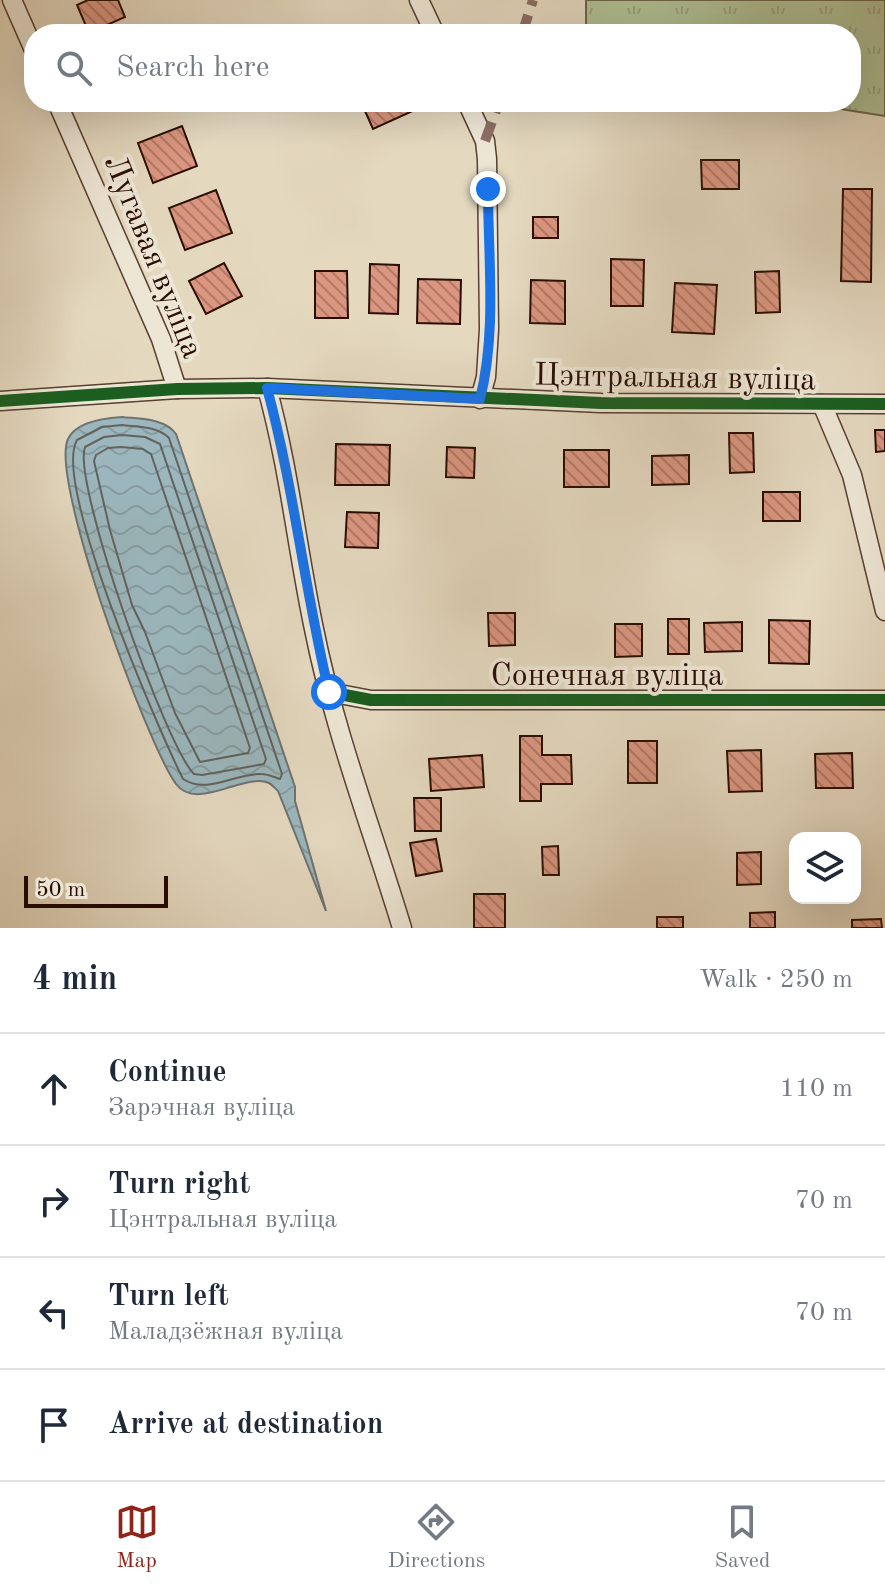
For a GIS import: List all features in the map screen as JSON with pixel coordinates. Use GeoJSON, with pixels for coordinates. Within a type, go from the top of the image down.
{"type":"FeatureCollection","features":[{"type":"Feature","properties":{"kind":"street"},"geometry":{"type":"LineString","coordinates":[[12,0],[24,27]]}},
{"type":"Feature","properties":{"kind":"street"},"geometry":{"type":"LineString","coordinates":[[419,0],[430,24]]}},
{"type":"Feature","properties":{"kind":"street","name":"Лугавая вуліца"},"geometry":{"type":"LineString","coordinates":[[61,112],[155,326],[177,389]]}},
{"type":"Feature","properties":{"kind":"street"},"geometry":{"type":"LineString","coordinates":[[472,112],[485,141],[487,159],[489,329],[486,377],[480,399]]}},
{"type":"Feature","properties":{"kind":"street"},"geometry":{"type":"LineString","coordinates":[[267,388],[281,440],[314,629],[329,692],[402,928]]}},
{"type":"Feature","properties":{"kind":"street","name":"Цэнтральная вуліца"},"geometry":{"type":"LineString","coordinates":[[0,401],[177,389],[267,388],[480,399],[885,404]]}},
{"type":"Feature","properties":{"kind":"street"},"geometry":{"type":"LineString","coordinates":[[822,404],[852,475],[885,611]]}},
{"type":"Feature","properties":{"kind":"street","name":"Сонечная вуліца"},"geometry":{"type":"LineString","coordinates":[[329,692],[371,700],[885,700]]}},
{"type":"Feature","properties":{"kind":"green space"},"geometry":{"type":"Polygon","coordinates":[[[586,0],[885,0],[885,116],[860,112],[861,24],[586,24],[586,0]]]}},
{"type":"Feature","properties":{"kind":"water"},"geometry":{"type":"Polygon","coordinates":[[[122,417],[159,422],[176,434],[295,787],[295,801],[326,911],[278,791],[269,783],[259,781],[208,793],[185,792],[176,784],[144,719],[86,555],[66,464],[68,439],[72,433],[84,425],[122,417]]]}},
{"type":"Feature","properties":{"kind":"building"},"geometry":{"type":"Polygon","coordinates":[[[88,0],[118,0],[125,17],[109,24],[85,24],[77,5],[88,0]]]}},
{"type":"Feature","properties":{"kind":"building"},"geometry":{"type":"Polygon","coordinates":[[[365,112],[410,112],[373,129],[365,112]]]}},
{"type":"Feature","properties":{"kind":"building"},"geometry":{"type":"Polygon","coordinates":[[[182,126],[197,166],[153,183],[138,143],[182,126]]]}},
{"type":"Feature","properties":{"kind":"building"},"geometry":{"type":"Polygon","coordinates":[[[701,160],[739,160],[739,189],[702,189],[701,160]]]}},
{"type":"Feature","properties":{"kind":"building"},"geometry":{"type":"Polygon","coordinates":[[[843,189],[872,189],[871,282],[841,281],[843,189]]]}},
{"type":"Feature","properties":{"kind":"building"},"geometry":{"type":"Polygon","coordinates":[[[216,190],[232,233],[185,250],[169,208],[216,190]]]}},
{"type":"Feature","properties":{"kind":"building"},"geometry":{"type":"Polygon","coordinates":[[[533,217],[558,217],[558,238],[533,238],[533,217]]]}},
{"type":"Feature","properties":{"kind":"building"},"geometry":{"type":"Polygon","coordinates":[[[611,259],[644,260],[643,306],[611,306],[611,259]]]}},
{"type":"Feature","properties":{"kind":"building"},"geometry":{"type":"Polygon","coordinates":[[[224,263],[242,296],[206,314],[189,281],[224,263]]]}},
{"type":"Feature","properties":{"kind":"building"},"geometry":{"type":"Polygon","coordinates":[[[370,264],[399,265],[398,314],[369,313],[370,264]]]}},
{"type":"Feature","properties":{"kind":"building"},"geometry":{"type":"Polygon","coordinates":[[[315,271],[347,271],[348,318],[315,318],[315,271]]]}},
{"type":"Feature","properties":{"kind":"building"},"geometry":{"type":"Polygon","coordinates":[[[779,271],[780,312],[756,313],[755,272],[779,271]]]}},
{"type":"Feature","properties":{"kind":"building"},"geometry":{"type":"Polygon","coordinates":[[[418,279],[461,280],[460,324],[417,323],[418,279]]]}},
{"type":"Feature","properties":{"kind":"building"},"geometry":{"type":"Polygon","coordinates":[[[531,280],[565,281],[565,324],[530,323],[531,280]]]}},
{"type":"Feature","properties":{"kind":"building"},"geometry":{"type":"Polygon","coordinates":[[[675,283],[717,285],[714,334],[672,332],[675,283]]]}},
{"type":"Feature","properties":{"kind":"building"},"geometry":{"type":"Polygon","coordinates":[[[875,430],[885,430],[885,451],[876,452],[875,430]]]}},
{"type":"Feature","properties":{"kind":"building"},"geometry":{"type":"Polygon","coordinates":[[[729,433],[753,433],[754,472],[730,473],[729,433]]]}},
{"type":"Feature","properties":{"kind":"building"},"geometry":{"type":"Polygon","coordinates":[[[336,444],[390,445],[389,485],[335,485],[336,444]]]}},
{"type":"Feature","properties":{"kind":"building"},"geometry":{"type":"Polygon","coordinates":[[[447,447],[475,448],[474,478],[446,477],[447,447]]]}},
{"type":"Feature","properties":{"kind":"building"},"geometry":{"type":"Polygon","coordinates":[[[564,450],[609,450],[609,487],[564,487],[564,450]]]}},
{"type":"Feature","properties":{"kind":"building"},"geometry":{"type":"Polygon","coordinates":[[[689,455],[689,484],[652,485],[652,456],[689,455]]]}},
{"type":"Feature","properties":{"kind":"building"},"geometry":{"type":"Polygon","coordinates":[[[763,492],[800,492],[800,521],[763,521],[763,492]]]}},
{"type":"Feature","properties":{"kind":"building"},"geometry":{"type":"Polygon","coordinates":[[[347,512],[379,513],[378,548],[345,547],[347,512]]]}},
{"type":"Feature","properties":{"kind":"building"},"geometry":{"type":"Polygon","coordinates":[[[488,613],[515,613],[515,645],[489,646],[488,613]]]}},
{"type":"Feature","properties":{"kind":"building"},"geometry":{"type":"Polygon","coordinates":[[[668,619],[689,619],[689,654],[668,654],[668,619]]]}},
{"type":"Feature","properties":{"kind":"building"},"geometry":{"type":"Polygon","coordinates":[[[769,620],[810,621],[809,664],[769,663],[769,620]]]}},
{"type":"Feature","properties":{"kind":"building"},"geometry":{"type":"Polygon","coordinates":[[[742,622],[742,651],[705,652],[704,623],[742,622]]]}},
{"type":"Feature","properties":{"kind":"building"},"geometry":{"type":"Polygon","coordinates":[[[615,624],[642,624],[642,656],[615,657],[615,624]]]}},
{"type":"Feature","properties":{"kind":"building"},"geometry":{"type":"Polygon","coordinates":[[[520,736],[542,736],[542,755],[571,755],[572,784],[541,784],[541,801],[520,801],[520,736]]]}},
{"type":"Feature","properties":{"kind":"building"},"geometry":{"type":"Polygon","coordinates":[[[628,741],[657,741],[657,783],[628,783],[628,741]]]}},
{"type":"Feature","properties":{"kind":"building"},"geometry":{"type":"Polygon","coordinates":[[[761,750],[762,791],[729,792],[727,751],[761,750]]]}},
{"type":"Feature","properties":{"kind":"building"},"geometry":{"type":"Polygon","coordinates":[[[852,753],[853,788],[816,788],[815,754],[852,753]]]}},
{"type":"Feature","properties":{"kind":"building"},"geometry":{"type":"Polygon","coordinates":[[[482,755],[484,787],[431,791],[429,759],[482,755]]]}},
{"type":"Feature","properties":{"kind":"building"},"geometry":{"type":"Polygon","coordinates":[[[414,798],[441,798],[441,831],[415,831],[414,798]]]}},
{"type":"Feature","properties":{"kind":"building"},"geometry":{"type":"Polygon","coordinates":[[[436,839],[442,871],[416,876],[410,843],[436,839]]]}},
{"type":"Feature","properties":{"kind":"building"},"geometry":{"type":"Polygon","coordinates":[[[558,846],[559,875],[543,875],[542,847],[558,846]]]}},
{"type":"Feature","properties":{"kind":"building"},"geometry":{"type":"Polygon","coordinates":[[[761,852],[761,884],[737,885],[737,853],[761,852]]]}},
{"type":"Feature","properties":{"kind":"building"},"geometry":{"type":"Polygon","coordinates":[[[474,894],[505,894],[505,928],[474,928],[474,894]]]}},
{"type":"Feature","properties":{"kind":"building"},"geometry":{"type":"Polygon","coordinates":[[[775,912],[775,928],[750,928],[750,913],[775,912]]]}},
{"type":"Feature","properties":{"kind":"building"},"geometry":{"type":"Polygon","coordinates":[[[657,917],[683,917],[683,928],[657,928],[657,917]]]}},
{"type":"Feature","properties":{"kind":"building"},"geometry":{"type":"Polygon","coordinates":[[[881,919],[882,928],[852,928],[852,920],[881,919]]]}},
{"type":"Feature","properties":{"kind":"marked path"},"geometry":{"type":"LineString","coordinates":[[525,24],[533,0]]}},
{"type":"Feature","properties":{"kind":"marked path"},"geometry":{"type":"LineString","coordinates":[[485,141],[495,112]]}},
{"type":"Feature","properties":{"kind":"cycle path"},"geometry":{"type":"LineString","coordinates":[[0,401],[177,389],[267,388],[601,403],[885,404]]}},
{"type":"Feature","properties":{"kind":"cycle path"},"geometry":{"type":"LineString","coordinates":[[329,692],[371,700],[885,700]]}},
{"type":"Feature","properties":{"kind":"route"},"geometry":{"type":"LineString","coordinates":[[329,692],[314,629],[281,440],[267,388],[480,399],[486,377],[489,329],[488,189]]}}]}
